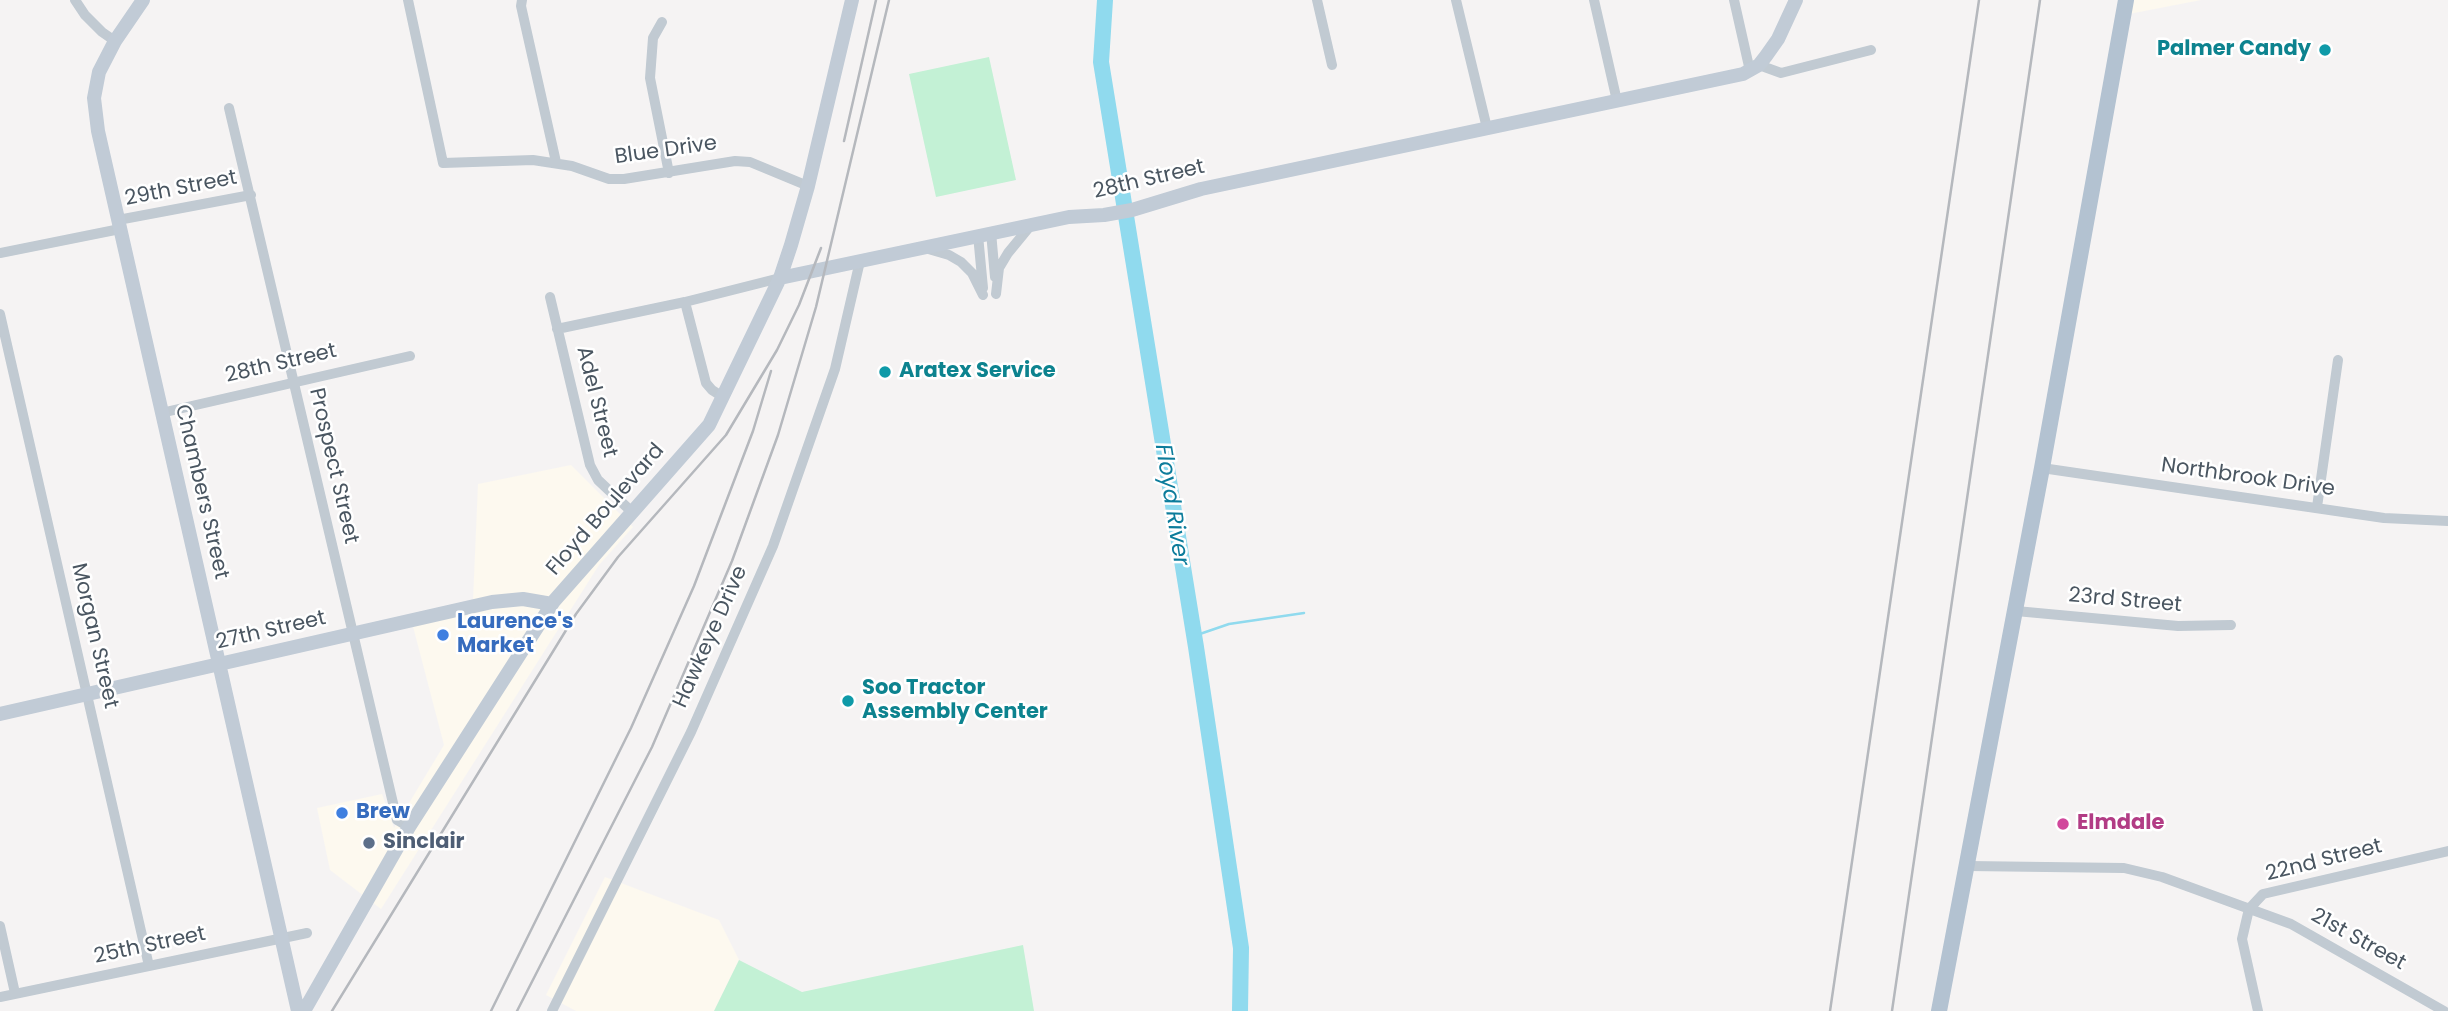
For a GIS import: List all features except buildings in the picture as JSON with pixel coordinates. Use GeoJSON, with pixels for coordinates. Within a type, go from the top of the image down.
{"type":"FeatureCollection","features":[{"type":"Feature","properties":{"kind":"main road","name":"Chambers Street"},"geometry":{"type":"LineString","coordinates":[[143,0],[115,41],[99,72],[94,99],[98,131],[298,1011]]}},
{"type":"Feature","properties":{"kind":"main road","name":"Floyd Boulevard"},"geometry":{"type":"LineString","coordinates":[[304,1011],[409,827],[552,604],[709,425],[780,278],[808,186],[852,0]]}},
{"type":"Feature","properties":{"kind":"main road"},"geometry":{"type":"LineString","coordinates":[[1754,68],[1778,38],[1796,0]]}},
{"type":"Feature","properties":{"kind":"main road"},"geometry":{"type":"LineString","coordinates":[[1939,1011],[2016,611],[2126,0]]}},
{"type":"Feature","properties":{"kind":"main road","name":"28th Street"},"geometry":{"type":"LineString","coordinates":[[780,278],[1069,217],[1132,210],[1201,189],[1617,101],[1754,68]]}},
{"type":"Feature","properties":{"kind":"main road","name":"27th Street"},"geometry":{"type":"LineString","coordinates":[[0,714],[492,602],[523,599],[552,604]]}},
{"type":"Feature","properties":{"kind":"street"},"geometry":{"type":"LineString","coordinates":[[75,0],[85,15],[115,41]]}},
{"type":"Feature","properties":{"kind":"street","name":"Blue Drive"},"geometry":{"type":"LineString","coordinates":[[408,0],[443,163],[533,160],[556,162],[609,179],[624,179],[723,162],[750,162],[808,186]]}},
{"type":"Feature","properties":{"kind":"street"},"geometry":{"type":"LineString","coordinates":[[522,0],[556,162]]}},
{"type":"Feature","properties":{"kind":"street"},"geometry":{"type":"LineString","coordinates":[[1317,0],[1332,65]]}},
{"type":"Feature","properties":{"kind":"street"},"geometry":{"type":"LineString","coordinates":[[1456,0],[1487,128]]}},
{"type":"Feature","properties":{"kind":"street"},"geometry":{"type":"LineString","coordinates":[[1594,0],[1617,101]]}},
{"type":"Feature","properties":{"kind":"street"},"geometry":{"type":"LineString","coordinates":[[1734,0],[1754,68],[1781,73],[1871,50]]}},
{"type":"Feature","properties":{"kind":"street"},"geometry":{"type":"LineString","coordinates":[[662,22],[653,38],[650,78],[669,173]]}},
{"type":"Feature","properties":{"kind":"street","name":"Prospect Street"},"geometry":{"type":"LineString","coordinates":[[229,108],[397,820],[409,827]]}},
{"type":"Feature","properties":{"kind":"street","name":"29th Street"},"geometry":{"type":"LineString","coordinates":[[0,254],[251,195]]}},
{"type":"Feature","properties":{"kind":"street"},"geometry":{"type":"LineString","coordinates":[[984,234],[996,294],[999,268],[1031,225]]}},
{"type":"Feature","properties":{"kind":"street"},"geometry":{"type":"LineString","coordinates":[[922,248],[948,255],[961,262],[972,273],[983,295],[984,234]]}},
{"type":"Feature","properties":{"kind":"street","name":"Hawkeye Drive"},"geometry":{"type":"LineString","coordinates":[[552,1011],[691,732],[773,546],[835,369],[860,261]]}},
{"type":"Feature","properties":{"kind":"street","name":"28th Street"},"geometry":{"type":"LineString","coordinates":[[557,329],[685,302],[780,278]]}},
{"type":"Feature","properties":{"kind":"street","name":"Adel Street"},"geometry":{"type":"LineString","coordinates":[[550,297],[590,465],[598,480],[632,512]]}},
{"type":"Feature","properties":{"kind":"street"},"geometry":{"type":"LineString","coordinates":[[685,302],[706,383],[723,397]]}},
{"type":"Feature","properties":{"kind":"street","name":"Morgan Street"},"geometry":{"type":"LineString","coordinates":[[0,314],[149,966]]}},
{"type":"Feature","properties":{"kind":"street","name":"28th Street"},"geometry":{"type":"LineString","coordinates":[[161,413],[410,356]]}},
{"type":"Feature","properties":{"kind":"street"},"geometry":{"type":"LineString","coordinates":[[2317,507],[2338,360]]}},
{"type":"Feature","properties":{"kind":"street","name":"Northbrook Drive"},"geometry":{"type":"LineString","coordinates":[[2042,468],[2385,518],[2448,521]]}},
{"type":"Feature","properties":{"kind":"street","name":"23rd Street"},"geometry":{"type":"LineString","coordinates":[[2016,611],[2178,626],[2231,625]]}},
{"type":"Feature","properties":{"kind":"street","name":"22nd Street"},"geometry":{"type":"LineString","coordinates":[[1968,866],[2124,868],[2162,877],[2249,909],[2263,894],[2448,852]]}},
{"type":"Feature","properties":{"kind":"street"},"geometry":{"type":"LineString","coordinates":[[2249,909],[2242,939],[2258,1011]]}},
{"type":"Feature","properties":{"kind":"street","name":"21st Street"},"geometry":{"type":"LineString","coordinates":[[2249,909],[2291,924],[2444,1011]]}},
{"type":"Feature","properties":{"kind":"street"},"geometry":{"type":"LineString","coordinates":[[0,926],[15,993]]}},
{"type":"Feature","properties":{"kind":"street","name":"25th Street"},"geometry":{"type":"LineString","coordinates":[[0,997],[307,933]]}},
{"type":"Feature","properties":{"kind":"shaded area"},"geometry":{"type":"Polygon","coordinates":[[[2132,0],[2201,0],[2129,14],[2132,0]]]}},
{"type":"Feature","properties":{"kind":"shaded area"},"geometry":{"type":"Polygon","coordinates":[[[571,465],[633,527],[599,565],[381,909],[330,870],[317,808],[382,794],[394,828],[444,745],[410,615],[473,600],[478,484],[571,465]]]}},
{"type":"Feature","properties":{"kind":"shaded area"},"geometry":{"type":"Polygon","coordinates":[[[605,877],[719,920],[739,960],[714,1011],[576,1011],[546,995],[605,877]]]}},
{"type":"Feature","properties":{"kind":"green space"},"geometry":{"type":"Polygon","coordinates":[[[989,57],[1016,180],[936,197],[909,74],[989,57]]]}},
{"type":"Feature","properties":{"kind":"green space"},"geometry":{"type":"Polygon","coordinates":[[[1023,945],[1034,1011],[714,1011],[739,960],[802,992],[1023,945]]]}},
{"type":"Feature","properties":{"kind":"waterway","name":"Floyd River"},"geometry":{"type":"LineString","coordinates":[[1105,0],[1101,62],[1196,647],[1241,948],[1240,1011]]}},
{"type":"Feature","properties":{"kind":"waterway"},"geometry":{"type":"LineString","coordinates":[[1194,636],[1229,624],[1304,613]]}},
{"type":"Feature","properties":{"kind":"railway"},"geometry":{"type":"LineString","coordinates":[[844,141],[876,0]]}},
{"type":"Feature","properties":{"kind":"railway"},"geometry":{"type":"LineString","coordinates":[[517,1011],[652,747],[732,561],[778,435],[816,307],[889,0]]}},
{"type":"Feature","properties":{"kind":"railway"},"geometry":{"type":"LineString","coordinates":[[1830,1011],[1979,0]]}},
{"type":"Feature","properties":{"kind":"railway"},"geometry":{"type":"LineString","coordinates":[[1892,1011],[2040,0]]}},
{"type":"Feature","properties":{"kind":"railway"},"geometry":{"type":"LineString","coordinates":[[332,1011],[576,614],[618,557],[726,435],[777,350],[799,305],[821,248]]}},
{"type":"Feature","properties":{"kind":"railway"},"geometry":{"type":"LineString","coordinates":[[491,1011],[631,728],[694,586],[753,431],[771,371]]}},
{"type":"Feature","properties":{"kind":"place","name":"Palmer Candy"},"geometry":{"type":"Point","coordinates":[2325,50]}},
{"type":"Feature","properties":{"kind":"place","name":"Aratex Service"},"geometry":{"type":"Point","coordinates":[885,372]}},
{"type":"Feature","properties":{"kind":"place","name":"Laurence's Market"},"geometry":{"type":"Point","coordinates":[443,635]}},
{"type":"Feature","properties":{"kind":"place","name":"Soo Tractor Assembly Center"},"geometry":{"type":"Point","coordinates":[848,701]}},
{"type":"Feature","properties":{"kind":"place","name":"Brew"},"geometry":{"type":"Point","coordinates":[342,813]}},
{"type":"Feature","properties":{"kind":"place","name":"Elmdale"},"geometry":{"type":"Point","coordinates":[2063,824]}},
{"type":"Feature","properties":{"kind":"place","name":"Sinclair"},"geometry":{"type":"Point","coordinates":[369,843]}}]}
